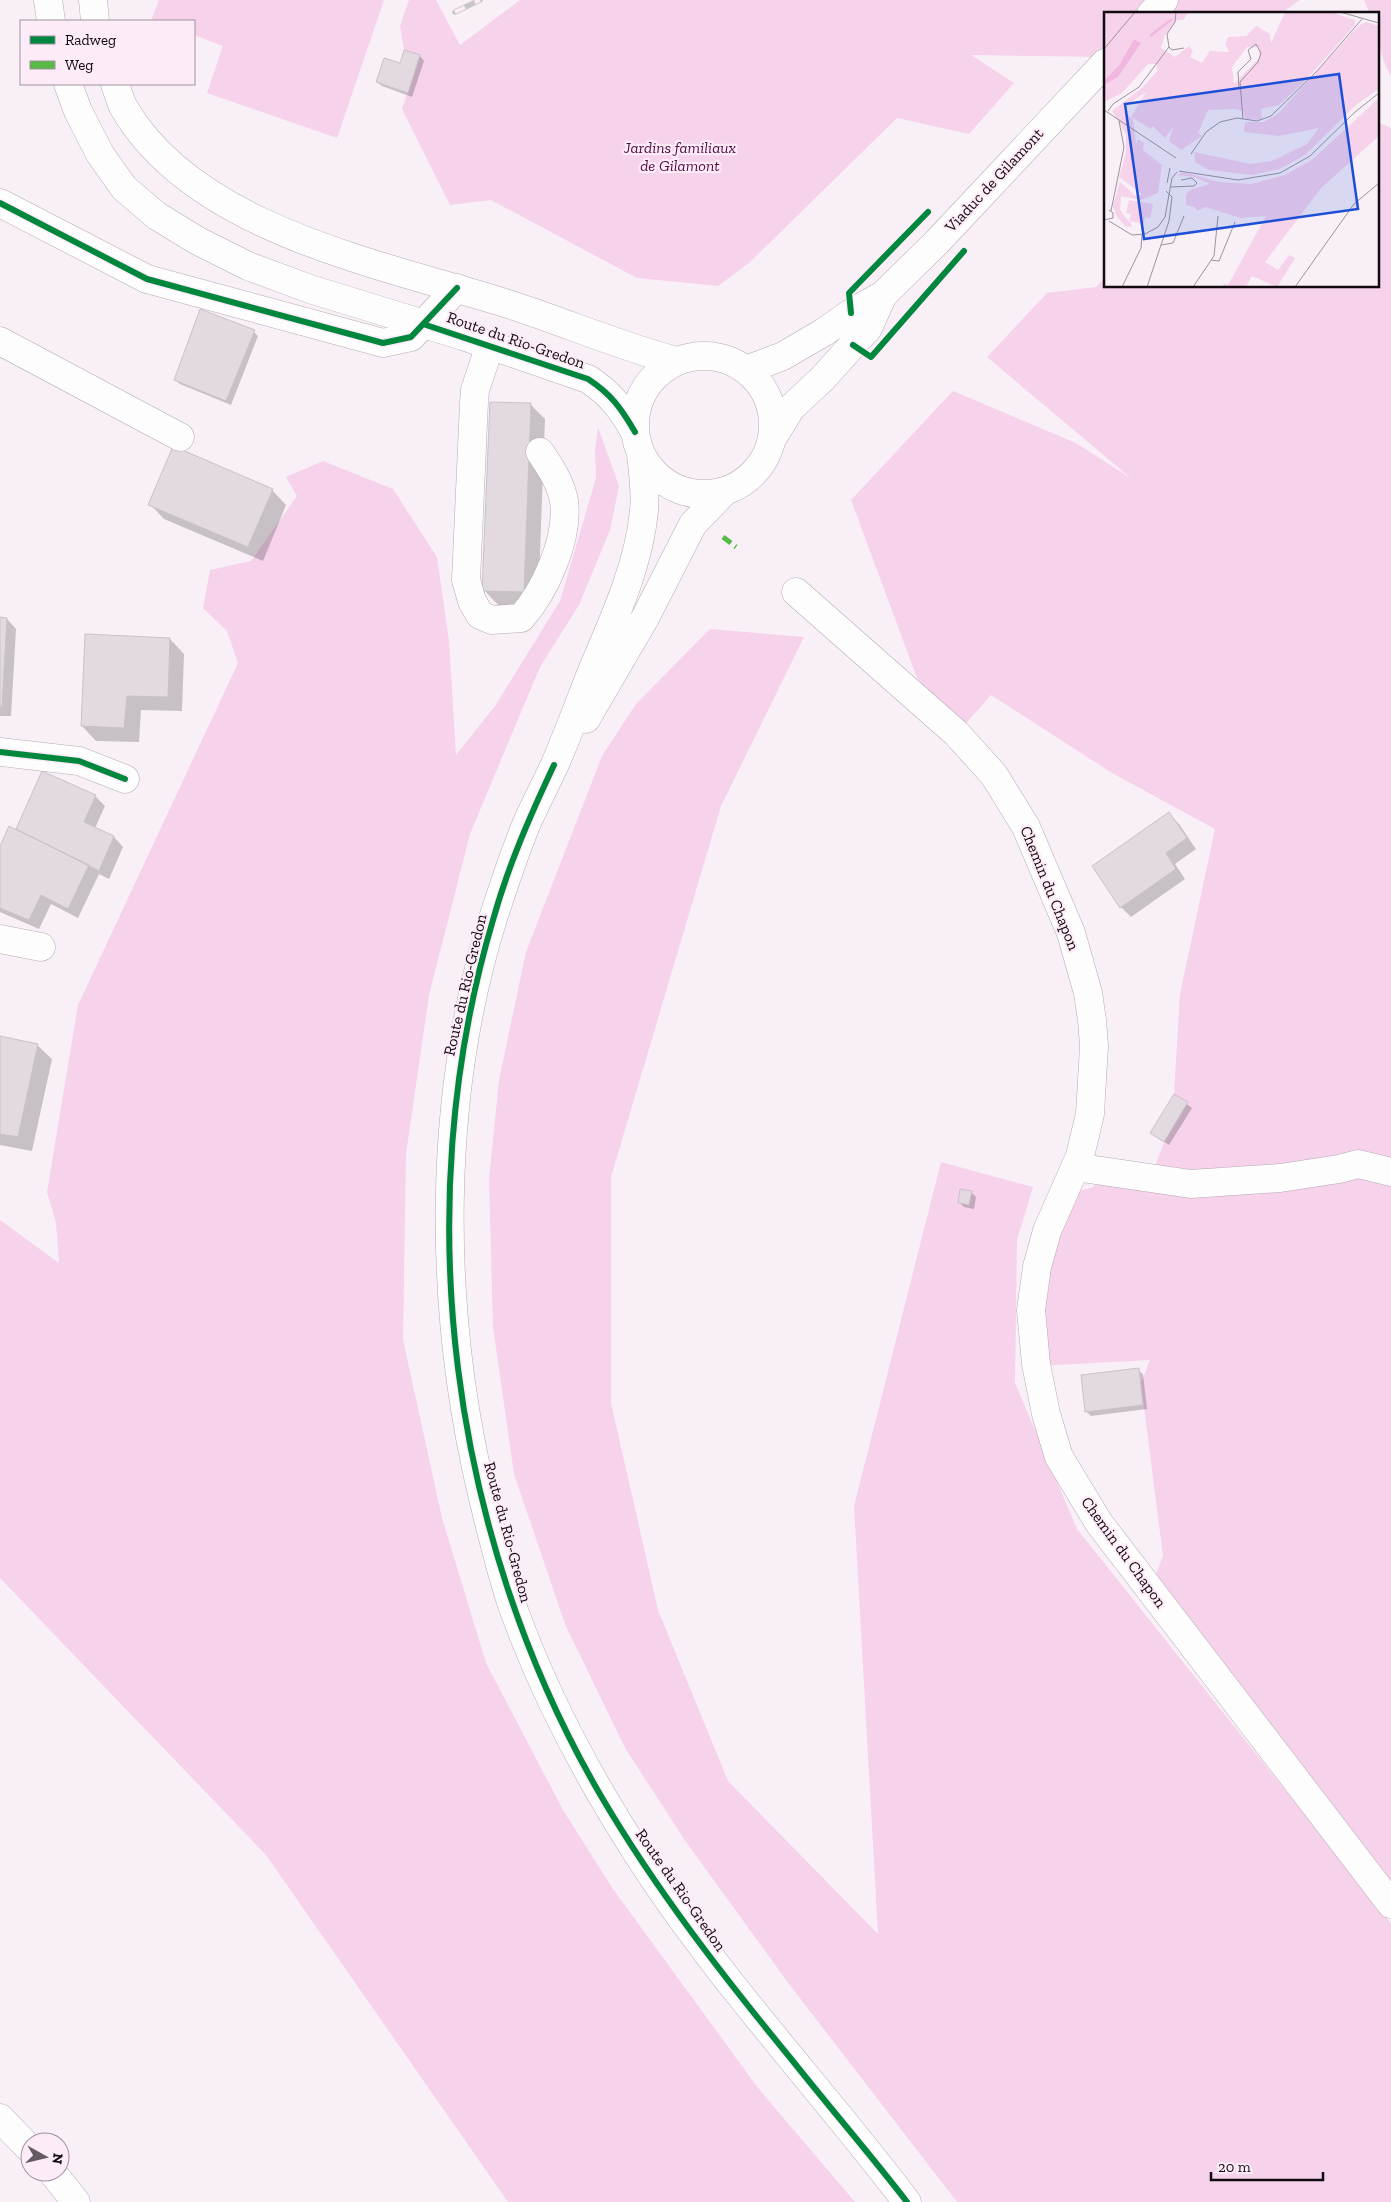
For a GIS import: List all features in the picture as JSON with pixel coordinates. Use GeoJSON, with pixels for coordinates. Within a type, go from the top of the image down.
{"type":"FeatureCollection","features":[{"type":"Feature","properties":{"kind":"main road"},"geometry":{"type":"LineString","coordinates":[[48,0],[51,20]]}},
{"type":"Feature","properties":{"kind":"main road"},"geometry":{"type":"LineString","coordinates":[[93,0],[95,20]]}},
{"type":"Feature","properties":{"kind":"main road"},"geometry":{"type":"LineString","coordinates":[[1153,12],[1164,0]]}},
{"type":"Feature","properties":{"kind":"main road","name":"Viaduc de Gilamont"},"geometry":{"type":"LineString","coordinates":[[746,370],[783,356],[882,295],[953,223],[1104,63]]}},
{"type":"Feature","properties":{"kind":"main road","name":"Route du Rio-Gredon"},"geometry":{"type":"LineString","coordinates":[[68,85],[78,111],[100,154],[124,188],[157,216],[198,241],[248,266],[310,289],[490,345],[588,379],[602,388],[620,407],[638,443],[645,507],[641,535],[610,628],[554,765],[526,826],[493,920],[477,982],[457,1092],[449,1227],[456,1354],[476,1470],[511,1603],[537,1668],[563,1725],[601,1795],[633,1848],[687,1926],[788,2056],[907,2202]]}},
{"type":"Feature","properties":{"kind":"main road","name":"Route du Rio-Gredon"},"geometry":{"type":"LineString","coordinates":[[115,85],[124,107],[147,139],[184,177],[215,198],[250,217],[321,246],[457,288],[575,327],[607,340],[677,361]]}},
{"type":"Feature","properties":{"kind":"main road"},"geometry":{"type":"LineString","coordinates":[[0,203],[147,279],[383,343],[411,337],[457,288]]}},
{"type":"Feature","properties":{"kind":"main road","name":"Viaduc de Gilamont"},"geometry":{"type":"LineString","coordinates":[[772,440],[791,408],[822,379],[868,328],[882,295]]}},
{"type":"Feature","properties":{"kind":"main road"},"geometry":{"type":"LineString","coordinates":[[0,342],[180,438]]}},
{"type":"Feature","properties":{"kind":"main road"},"geometry":{"type":"LineString","coordinates":[[490,345],[475,390],[466,580],[472,601],[480,615],[492,620],[521,618],[533,604],[549,577],[563,527],[564,500],[555,476],[540,452]]}},
{"type":"Feature","properties":{"kind":"main road"},"geometry":{"type":"LineString","coordinates":[[700,355],[713,356],[736,363],[746,370],[762,386],[771,407],[773,429],[772,440],[764,460],[752,476],[725,491],[700,494],[676,488],[655,475],[638,443],[636,410],[645,389],[658,372],[677,361],[700,355]]}},
{"type":"Feature","properties":{"kind":"main road","name":"Route du Rio-Gredon"},"geometry":{"type":"LineString","coordinates":[[554,765],[606,688],[645,618],[679,548],[693,524],[725,491]]}},
{"type":"Feature","properties":{"kind":"main road","name":"Chemin du Chapon"},"geometry":{"type":"LineString","coordinates":[[796,592],[956,733],[994,775],[1026,827],[1071,933],[1088,993],[1092,1020],[1094,1046],[1090,1114],[1080,1156],[1048,1231],[1037,1267],[1031,1310],[1036,1364],[1046,1414],[1059,1457],[1099,1524],[1391,1904]]}},
{"type":"Feature","properties":{"kind":"main road"},"geometry":{"type":"LineString","coordinates":[[0,752],[79,761],[125,779]]}},
{"type":"Feature","properties":{"kind":"main road"},"geometry":{"type":"LineString","coordinates":[[0,939],[41,947]]}},
{"type":"Feature","properties":{"kind":"main road"},"geometry":{"type":"LineString","coordinates":[[1075,1167],[1191,1184],[1280,1178],[1339,1169],[1358,1164],[1391,1172]]}},
{"type":"Feature","properties":{"kind":"main road"},"geometry":{"type":"LineString","coordinates":[[0,2118],[20,2139]]}},
{"type":"Feature","properties":{"kind":"main road"},"geometry":{"type":"LineString","coordinates":[[60,2182],[76,2202]]}},
{"type":"Feature","properties":{"kind":"green space"},"geometry":{"type":"Polygon","coordinates":[[[159,0],[384,0],[337,138],[207,93],[223,46],[195,35],[195,20],[151,20],[159,0]]]}},
{"type":"Feature","properties":{"kind":"green space","name":"Jardins familiaux de Gilamont"},"geometry":{"type":"Polygon","coordinates":[[[409,0],[436,0],[460,45],[520,0],[1300,0],[1283,12],[1104,12],[1104,57],[971,55],[1014,83],[969,134],[897,118],[749,263],[718,286],[637,278],[491,200],[450,205],[402,109],[420,55],[404,50],[400,26],[409,0]]]}},
{"type":"Feature","properties":{"kind":"green space"},"geometry":{"type":"Polygon","coordinates":[[[1364,0],[1391,0],[1391,76],[1380,46],[1378,12],[1369,12],[1364,0]]]}},
{"type":"Feature","properties":{"kind":"green space"},"geometry":{"type":"Polygon","coordinates":[[[1378,122],[1391,128],[1391,1882],[1156,1574],[1163,1556],[1141,1383],[1150,1360],[1038,1366],[1033,1311],[1066,1195],[1093,1187],[1105,1178],[1151,1178],[1164,1142],[1188,1102],[1174,1094],[1180,994],[1215,829],[1112,773],[991,695],[961,729],[917,678],[851,500],[953,391],[1076,443],[1132,479],[987,357],[1047,293],[1096,287],[1104,278],[1104,288],[1378,288],[1378,122]]]}},
{"type":"Feature","properties":{"kind":"green space"},"geometry":{"type":"Polygon","coordinates":[[[598,427],[619,486],[610,530],[579,605],[540,667],[470,834],[429,995],[406,1154],[403,1340],[442,1518],[486,1663],[563,1810],[613,1889],[758,2088],[855,2202],[508,2202],[266,1855],[0,1578],[0,1220],[59,1263],[56,1223],[47,1192],[78,1005],[238,663],[227,631],[203,608],[210,570],[251,561],[297,496],[286,477],[323,461],[393,489],[437,557],[449,641],[456,755],[495,706],[560,601],[596,478],[595,450],[598,427]]]}},
{"type":"Feature","properties":{"kind":"green space"},"geometry":{"type":"Polygon","coordinates":[[[710,629],[804,637],[721,806],[611,1177],[611,1403],[658,1610],[728,1781],[878,1934],[854,1506],[941,1162],[1033,1187],[1017,1240],[1015,1383],[1077,1529],[1391,1923],[1391,2202],[957,2202],[789,1984],[686,1842],[625,1748],[565,1624],[514,1474],[493,1327],[489,1180],[499,1080],[526,952],[602,756],[636,704],[710,629]]]}},
{"type":"Feature","properties":{"kind":"building"},"geometry":{"type":"Polygon","coordinates":[[[404,50],[420,55],[408,93],[376,82],[384,58],[400,63],[404,50]]]}},
{"type":"Feature","properties":{"kind":"building"},"geometry":{"type":"Polygon","coordinates":[[[200,309],[255,330],[226,401],[174,380],[200,309]]]}},
{"type":"Feature","properties":{"kind":"building"},"geometry":{"type":"Polygon","coordinates":[[[490,402],[531,403],[524,592],[482,591],[490,402]]]}},
{"type":"Feature","properties":{"kind":"building"},"geometry":{"type":"Polygon","coordinates":[[[173,446],[273,489],[248,547],[148,505],[173,446]]]}},
{"type":"Feature","properties":{"kind":"building"},"geometry":{"type":"Polygon","coordinates":[[[0,617],[7,618],[2,707],[0,707],[0,617]]]}},
{"type":"Feature","properties":{"kind":"building"},"geometry":{"type":"Polygon","coordinates":[[[85,634],[170,638],[168,697],[127,696],[124,728],[81,726],[85,634]]]}},
{"type":"Feature","properties":{"kind":"building"},"geometry":{"type":"Polygon","coordinates":[[[42,771],[96,795],[84,822],[114,836],[99,871],[16,829],[42,771]]]}},
{"type":"Feature","properties":{"kind":"building"},"geometry":{"type":"Polygon","coordinates":[[[1169,812],[1187,838],[1166,853],[1176,869],[1120,908],[1092,866],[1169,812]]]}},
{"type":"Feature","properties":{"kind":"building"},"geometry":{"type":"Polygon","coordinates":[[[9,826],[89,865],[68,909],[41,895],[29,920],[0,908],[0,846],[9,826]]]}},
{"type":"Feature","properties":{"kind":"building"},"geometry":{"type":"Polygon","coordinates":[[[0,1036],[38,1044],[18,1137],[0,1134],[0,1036]]]}},
{"type":"Feature","properties":{"kind":"building"},"geometry":{"type":"Polygon","coordinates":[[[1174,1094],[1188,1102],[1164,1142],[1150,1133],[1174,1094]]]}},
{"type":"Feature","properties":{"kind":"building"},"geometry":{"type":"Polygon","coordinates":[[[960,1189],[972,1191],[969,1205],[958,1203],[960,1189]]]}},
{"type":"Feature","properties":{"kind":"building"},"geometry":{"type":"Polygon","coordinates":[[[1139,1368],[1143,1405],[1085,1412],[1081,1375],[1139,1368]]]}},
{"type":"Feature","properties":{"kind":"railway"},"geometry":{"type":"LineString","coordinates":[[455,12],[480,0]]}},
{"type":"Feature","properties":{"kind":"marked path"},"geometry":{"type":"LineString","coordinates":[[723,537],[736,547]]}},
{"type":"Feature","properties":{"kind":"cycle path"},"geometry":{"type":"LineString","coordinates":[[0,203],[147,279],[383,343],[411,337],[457,288]]}},
{"type":"Feature","properties":{"kind":"cycle path"},"geometry":{"type":"LineString","coordinates":[[851,313],[849,293],[928,212]]}},
{"type":"Feature","properties":{"kind":"cycle path"},"geometry":{"type":"LineString","coordinates":[[853,345],[871,357],[964,251]]}},
{"type":"Feature","properties":{"kind":"cycle path"},"geometry":{"type":"LineString","coordinates":[[423,324],[588,379],[615,402],[635,432]]}},
{"type":"Feature","properties":{"kind":"cycle path"},"geometry":{"type":"LineString","coordinates":[[0,752],[79,761],[125,779]]}},
{"type":"Feature","properties":{"kind":"cycle path"},"geometry":{"type":"LineString","coordinates":[[554,765],[520,841],[505,880],[493,920],[467,1030],[452,1142],[450,1256],[458,1369],[478,1481],[508,1590],[549,1696],[601,1796],[644,1865],[691,1932],[907,2202]]}}]}
